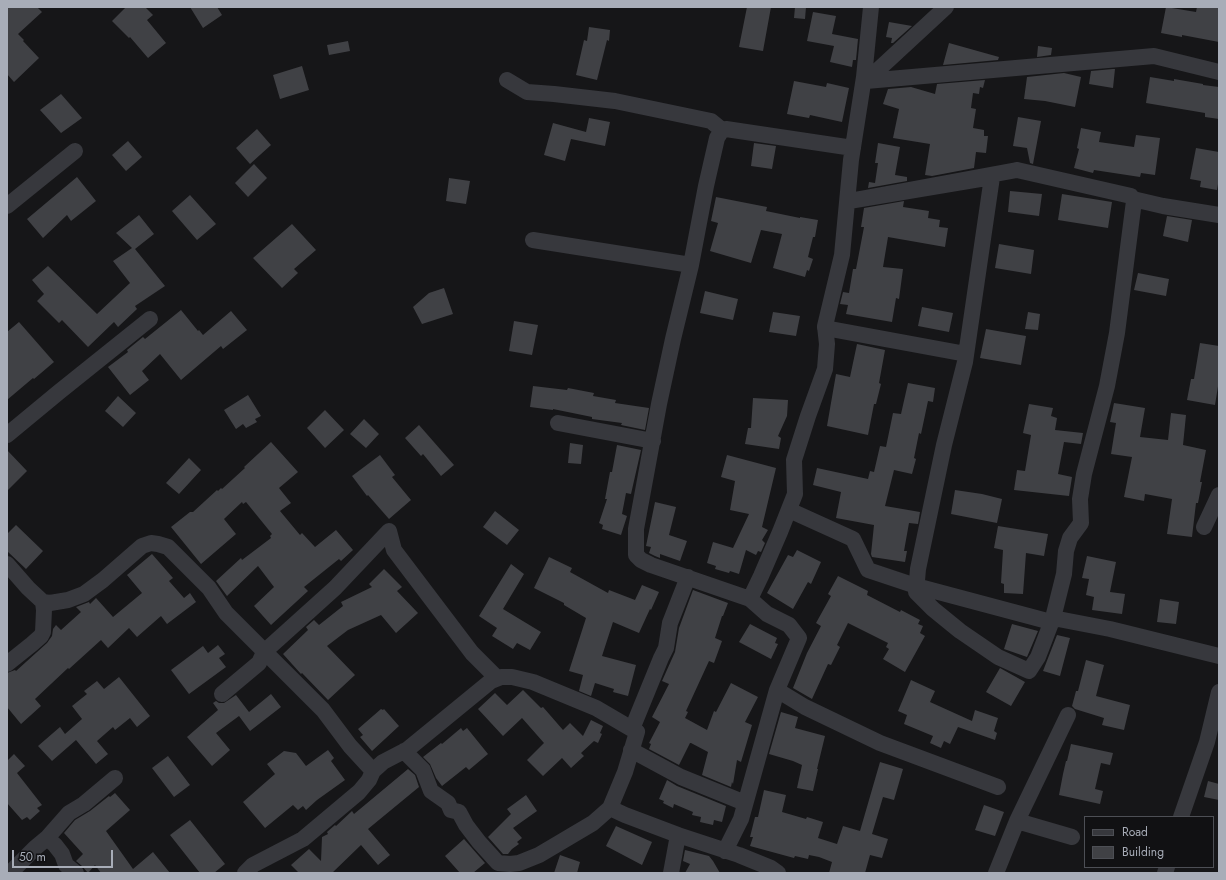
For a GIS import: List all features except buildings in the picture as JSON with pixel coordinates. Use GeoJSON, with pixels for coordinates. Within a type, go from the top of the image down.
{"type":"FeatureCollection","features":[{"type":"Feature","properties":{"kind":"street"},"geometry":{"type":"LineString","coordinates":[[849,201],[866,81],[871,65],[872,40],[877,26],[871,7]]}},
{"type":"Feature","properties":{"kind":"street"},"geometry":{"type":"LineString","coordinates":[[750,599],[762,576],[795,494],[794,460],[825,369],[827,344],[825,328],[842,254],[853,148],[864,77],[871,7]]}},
{"type":"Feature","properties":{"kind":"street"},"geometry":{"type":"LineString","coordinates":[[866,81],[946,7]]}},
{"type":"Feature","properties":{"kind":"street"},"geometry":{"type":"LineString","coordinates":[[866,81],[1154,56],[1219,72]]}},
{"type":"Feature","properties":{"kind":"street"},"geometry":{"type":"LineString","coordinates":[[507,80],[527,92],[615,101],[711,121],[722,130],[726,129],[853,148]]}},
{"type":"Feature","properties":{"kind":"street"},"geometry":{"type":"LineString","coordinates":[[722,130],[717,138],[691,265],[659,404],[636,530],[636,554],[641,560],[651,565],[750,599],[766,614],[789,625],[799,638],[777,690],[741,819],[725,851]]}},
{"type":"Feature","properties":{"kind":"street"},"geometry":{"type":"LineString","coordinates":[[7,206],[75,152]]}},
{"type":"Feature","properties":{"kind":"street"},"geometry":{"type":"LineString","coordinates":[[849,201],[1017,170],[1131,196],[1133,199],[1163,206],[1219,215]]}},
{"type":"Feature","properties":{"kind":"street"},"geometry":{"type":"LineString","coordinates":[[849,201],[992,177],[965,362],[944,444],[918,569],[916,592],[933,609],[960,631],[998,657],[1029,671],[1038,657],[1052,620],[1064,574],[1066,551],[1070,538],[1081,523],[1080,499],[1084,474],[1107,386],[1117,333],[1134,201],[1133,199]]}},
{"type":"Feature","properties":{"kind":"street"},"geometry":{"type":"LineString","coordinates":[[533,240],[691,265]]}},
{"type":"Feature","properties":{"kind":"street"},"geometry":{"type":"LineString","coordinates":[[7,435],[150,319]]}},
{"type":"Feature","properties":{"kind":"street"},"geometry":{"type":"LineString","coordinates":[[825,328],[966,354]]}},
{"type":"Feature","properties":{"kind":"street"},"geometry":{"type":"LineString","coordinates":[[558,424],[653,441]]}},
{"type":"Feature","properties":{"kind":"street"},"geometry":{"type":"LineString","coordinates":[[1204,527],[1219,495]]}},
{"type":"Feature","properties":{"kind":"street"},"geometry":{"type":"LineString","coordinates":[[789,510],[853,539],[868,570],[916,586],[1052,620],[1110,629],[1219,656]]}},
{"type":"Feature","properties":{"kind":"street"},"geometry":{"type":"LineString","coordinates":[[222,694],[259,663],[264,652],[335,588],[389,531],[394,550],[472,653],[497,678]]}},
{"type":"Feature","properties":{"kind":"street"},"geometry":{"type":"LineString","coordinates":[[43,602],[50,603],[68,600],[84,594],[103,580],[142,546],[151,543],[168,548],[208,588],[226,613],[323,710],[350,746],[372,771]]}},
{"type":"Feature","properties":{"kind":"street"},"geometry":{"type":"LineString","coordinates":[[7,564],[43,602],[44,610],[43,632],[38,639],[7,664]]}},
{"type":"Feature","properties":{"kind":"street"},"geometry":{"type":"LineString","coordinates":[[632,729],[660,658],[666,648],[670,623],[688,577]]}},
{"type":"Feature","properties":{"kind":"street"},"geometry":{"type":"LineString","coordinates":[[245,873],[253,865],[303,839],[359,792],[368,780],[372,771],[383,762],[421,740],[491,680],[501,677],[512,677],[533,682],[596,708],[636,732],[625,772],[610,808],[593,823],[539,855],[519,863],[510,864],[498,863],[466,825],[459,812],[451,810],[448,804],[432,791],[422,770],[404,751]]}},
{"type":"Feature","properties":{"kind":"street"},"geometry":{"type":"LineString","coordinates":[[777,690],[805,708],[880,743],[998,787]]}},
{"type":"Feature","properties":{"kind":"street"},"geometry":{"type":"LineString","coordinates":[[1181,816],[1207,742],[1219,692]]}},
{"type":"Feature","properties":{"kind":"street"},"geometry":{"type":"LineString","coordinates":[[996,873],[1017,821],[1068,715]]}},
{"type":"Feature","properties":{"kind":"street"},"geometry":{"type":"LineString","coordinates":[[631,750],[681,777],[745,803]]}},
{"type":"Feature","properties":{"kind":"street"},"geometry":{"type":"LineString","coordinates":[[10,873],[47,838],[69,813],[84,804],[115,778]]}},
{"type":"Feature","properties":{"kind":"street"},"geometry":{"type":"LineString","coordinates":[[610,808],[678,835],[771,868],[778,873]]}},
{"type":"Feature","properties":{"kind":"street"},"geometry":{"type":"LineString","coordinates":[[1017,821],[1072,837]]}},
{"type":"Feature","properties":{"kind":"street"},"geometry":{"type":"LineString","coordinates":[[671,873],[678,835]]}},
{"type":"Feature","properties":{"kind":"street"},"geometry":{"type":"LineString","coordinates":[[47,838],[62,854],[66,865],[76,873]]}}]}
